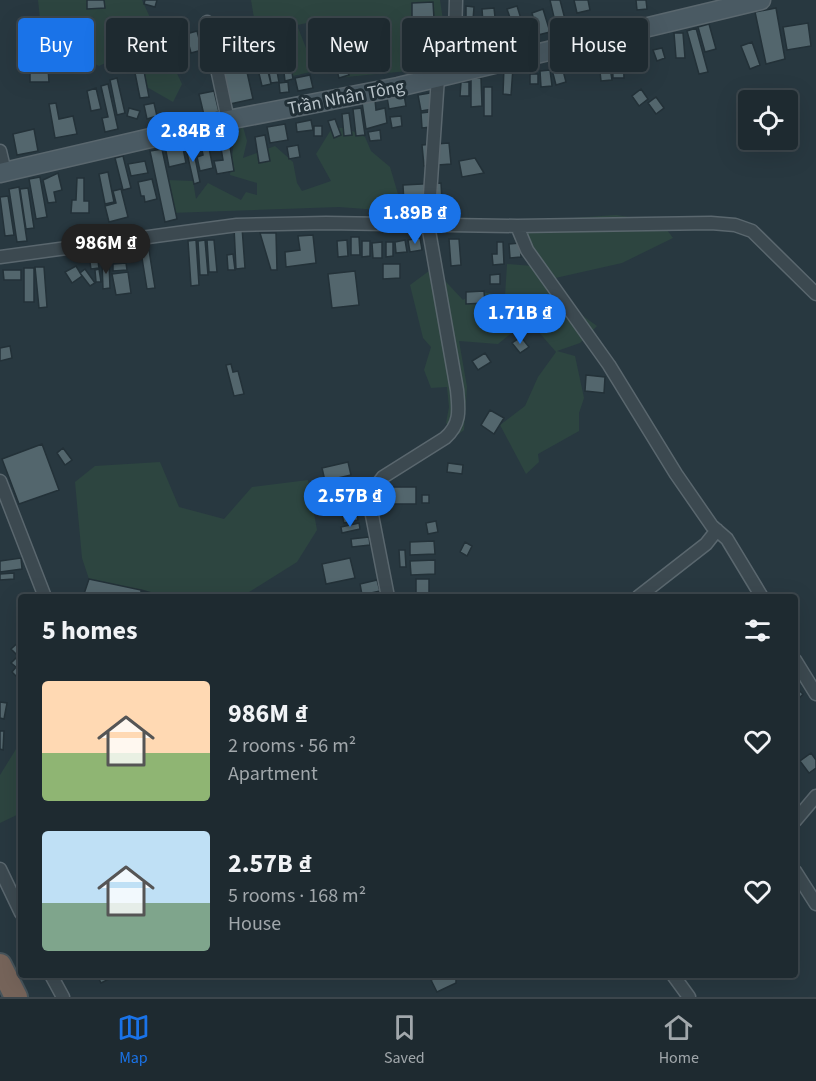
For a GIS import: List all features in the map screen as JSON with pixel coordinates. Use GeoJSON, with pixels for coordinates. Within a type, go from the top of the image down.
{"type":"FeatureCollection","features":[{"type":"Feature","properties":{"kind":"highway"},"geometry":{"type":"LineString","coordinates":[[0,965],[16,997]]}},
{"type":"Feature","properties":{"kind":"street"},"geometry":{"type":"LineString","coordinates":[[386,594],[371,510],[371,493],[384,477],[445,438],[453,431],[459,417],[457,390],[428,225],[456,0]]}},
{"type":"Feature","properties":{"kind":"street","name":"Trần Nhân Tông"},"geometry":{"type":"LineString","coordinates":[[3,172],[228,120],[446,75],[761,0]]}},
{"type":"Feature","properties":{"kind":"street"},"geometry":{"type":"LineString","coordinates":[[218,72],[228,120]]}},
{"type":"Feature","properties":{"kind":"street"},"geometry":{"type":"LineString","coordinates":[[0,151],[3,172]]}},
{"type":"Feature","properties":{"kind":"street"},"geometry":{"type":"LineString","coordinates":[[0,257],[63,246],[237,225],[735,225],[752,231],[816,294]]}},
{"type":"Feature","properties":{"kind":"street"},"geometry":{"type":"LineString","coordinates":[[517,226],[527,250],[609,365],[676,474],[717,530],[727,539],[760,594]]}},
{"type":"Feature","properties":{"kind":"street"},"geometry":{"type":"LineString","coordinates":[[0,481],[44,594]]}},
{"type":"Feature","properties":{"kind":"street"},"geometry":{"type":"LineString","coordinates":[[642,594],[706,544],[717,530]]}},
{"type":"Feature","properties":{"kind":"street"},"geometry":{"type":"LineString","coordinates":[[798,665],[816,694]]}},
{"type":"Feature","properties":{"kind":"street"},"geometry":{"type":"LineString","coordinates":[[798,817],[816,796]]}},
{"type":"Feature","properties":{"kind":"street"},"geometry":{"type":"LineString","coordinates":[[0,869],[18,907]]}},
{"type":"Feature","properties":{"kind":"street"},"geometry":{"type":"LineString","coordinates":[[798,876],[816,904]]}},
{"type":"Feature","properties":{"kind":"street"},"geometry":{"type":"LineString","coordinates":[[53,978],[63,997]]}},
{"type":"Feature","properties":{"kind":"street"},"geometry":{"type":"LineString","coordinates":[[674,978],[689,997]]}},
{"type":"Feature","properties":{"kind":"green space"},"geometry":{"type":"Polygon","coordinates":[[[38,0],[142,0],[150,18],[106,18],[106,63],[99,66],[94,64],[94,18],[40,18],[38,0]]]}},
{"type":"Feature","properties":{"kind":"green space"},"geometry":{"type":"Polygon","coordinates":[[[251,0],[440,0],[443,18],[402,18],[402,72],[346,77],[344,72],[390,72],[390,18],[308,18],[308,23],[297,25],[308,53],[308,72],[311,72],[293,76],[292,72],[296,72],[296,18],[254,18],[251,0]]]}},
{"type":"Feature","properties":{"kind":"green space"},"geometry":{"type":"Polygon","coordinates":[[[139,72],[176,72],[182,84],[173,102],[145,86],[139,72]]]}},
{"type":"Feature","properties":{"kind":"green space"},"geometry":{"type":"Polygon","coordinates":[[[243,127],[247,141],[243,158],[275,146],[293,162],[297,183],[302,191],[331,181],[316,154],[332,128],[346,128],[365,137],[371,151],[390,167],[398,194],[432,198],[444,203],[444,215],[339,207],[170,213],[168,180],[193,181],[196,199],[208,183],[241,200],[246,192],[257,195],[257,183],[230,175],[235,132],[243,127]]]}},
{"type":"Feature","properties":{"kind":"green space"},"geometry":{"type":"Polygon","coordinates":[[[616,215],[661,222],[673,238],[622,263],[551,279],[514,222],[616,215]]]}},
{"type":"Feature","properties":{"kind":"green space"},"geometry":{"type":"Polygon","coordinates":[[[507,264],[533,266],[579,313],[597,326],[580,343],[557,351],[575,356],[584,398],[579,413],[579,431],[538,454],[539,462],[526,474],[500,425],[525,406],[538,377],[556,352],[537,330],[514,331],[498,344],[459,341],[467,387],[464,430],[456,436],[446,423],[449,407],[447,387],[431,388],[424,370],[431,347],[423,338],[410,285],[433,268],[463,300],[476,291],[505,296],[507,264]]]}},
{"type":"Feature","properties":{"kind":"green space"},"geometry":{"type":"Polygon","coordinates":[[[160,462],[179,507],[224,519],[252,487],[308,480],[317,530],[297,562],[246,594],[151,594],[89,579],[82,558],[75,482],[95,466],[160,462]]]}},
{"type":"Feature","properties":{"kind":"green space"},"geometry":{"type":"Polygon","coordinates":[[[18,746],[18,814],[0,823],[0,775],[18,746]]]}},
{"type":"Feature","properties":{"kind":"building"},"geometry":{"type":"Polygon","coordinates":[[[87,0],[104,0],[105,8],[87,9],[87,0]]]}},
{"type":"Feature","properties":{"kind":"building"},"geometry":{"type":"Polygon","coordinates":[[[145,0],[157,0],[155,7],[144,4],[145,0]]]}},
{"type":"Feature","properties":{"kind":"building"},"geometry":{"type":"Polygon","coordinates":[[[550,0],[560,0],[565,18],[554,18],[550,0]]]}},
{"type":"Feature","properties":{"kind":"building"},"geometry":{"type":"Polygon","coordinates":[[[574,0],[588,0],[590,10],[577,13],[574,0]]]}},
{"type":"Feature","properties":{"kind":"building"},"geometry":{"type":"Polygon","coordinates":[[[636,0],[646,0],[647,9],[637,10],[636,0]]]}},
{"type":"Feature","properties":{"kind":"building"},"geometry":{"type":"Polygon","coordinates":[[[433,2],[434,18],[412,18],[412,3],[433,2]]]}},
{"type":"Feature","properties":{"kind":"building"},"geometry":{"type":"Polygon","coordinates":[[[466,6],[474,7],[473,18],[466,18],[466,6]]]}},
{"type":"Feature","properties":{"kind":"building"},"geometry":{"type":"Polygon","coordinates":[[[517,6],[521,18],[510,18],[507,9],[517,6]]]}},
{"type":"Feature","properties":{"kind":"building"},"geometry":{"type":"Polygon","coordinates":[[[494,8],[495,18],[483,18],[482,9],[494,8]]]}},
{"type":"Feature","properties":{"kind":"building"},"geometry":{"type":"Polygon","coordinates":[[[776,8],[785,59],[766,64],[755,12],[776,8]]]}},
{"type":"Feature","properties":{"kind":"building"},"geometry":{"type":"Polygon","coordinates":[[[543,9],[550,32],[538,35],[538,18],[533,18],[532,13],[543,9]]]}},
{"type":"Feature","properties":{"kind":"building"},"geometry":{"type":"Polygon","coordinates":[[[808,23],[811,46],[787,50],[783,27],[808,23]]]}},
{"type":"Feature","properties":{"kind":"building"},"geometry":{"type":"Polygon","coordinates":[[[709,24],[716,49],[705,52],[698,27],[709,24]]]}},
{"type":"Feature","properties":{"kind":"building"},"geometry":{"type":"Polygon","coordinates":[[[696,28],[708,72],[699,74],[687,31],[696,28]]]}},
{"type":"Feature","properties":{"kind":"building"},"geometry":{"type":"Polygon","coordinates":[[[197,31],[200,51],[191,53],[188,33],[197,31]]]}},
{"type":"Feature","properties":{"kind":"building"},"geometry":{"type":"Polygon","coordinates":[[[674,33],[683,33],[685,58],[676,58],[674,33]]]}},
{"type":"Feature","properties":{"kind":"building"},"geometry":{"type":"Polygon","coordinates":[[[752,42],[760,65],[750,69],[741,46],[752,42]]]}},
{"type":"Feature","properties":{"kind":"building"},"geometry":{"type":"Polygon","coordinates":[[[662,48],[665,58],[657,61],[653,50],[662,48]]]}},
{"type":"Feature","properties":{"kind":"building"},"geometry":{"type":"Polygon","coordinates":[[[550,70],[552,86],[541,87],[540,71],[550,70]]]}},
{"type":"Feature","properties":{"kind":"building"},"geometry":{"type":"Polygon","coordinates":[[[30,72],[48,72],[49,82],[30,82],[30,72]]]}},
{"type":"Feature","properties":{"kind":"building"},"geometry":{"type":"Polygon","coordinates":[[[144,72],[149,97],[140,98],[135,73],[144,72]]]}},
{"type":"Feature","properties":{"kind":"building"},"geometry":{"type":"Polygon","coordinates":[[[223,72],[247,72],[253,99],[230,104],[223,72]]]}},
{"type":"Feature","properties":{"kind":"building"},"geometry":{"type":"Polygon","coordinates":[[[259,72],[268,72],[271,84],[262,86],[259,72]]]}},
{"type":"Feature","properties":{"kind":"building"},"geometry":{"type":"Polygon","coordinates":[[[269,72],[277,72],[279,82],[271,83],[269,72]]]}},
{"type":"Feature","properties":{"kind":"building"},"geometry":{"type":"Polygon","coordinates":[[[284,72],[292,72],[293,79],[285,81],[284,72]]]}},
{"type":"Feature","properties":{"kind":"building"},"geometry":{"type":"Polygon","coordinates":[[[337,72],[348,72],[349,75],[339,78],[337,72]]]}},
{"type":"Feature","properties":{"kind":"building"},"geometry":{"type":"Polygon","coordinates":[[[504,72],[513,72],[511,95],[503,94],[504,72]]]}},
{"type":"Feature","properties":{"kind":"building"},"geometry":{"type":"Polygon","coordinates":[[[553,72],[563,72],[566,82],[556,85],[553,72]]]}},
{"type":"Feature","properties":{"kind":"building"},"geometry":{"type":"Polygon","coordinates":[[[600,72],[611,72],[612,80],[601,81],[600,72]]]}},
{"type":"Feature","properties":{"kind":"building"},"geometry":{"type":"Polygon","coordinates":[[[613,72],[624,72],[624,78],[613,78],[613,72]]]}},
{"type":"Feature","properties":{"kind":"building"},"geometry":{"type":"Polygon","coordinates":[[[530,74],[538,74],[538,84],[530,84],[530,74]]]}},
{"type":"Feature","properties":{"kind":"building"},"geometry":{"type":"Polygon","coordinates":[[[310,75],[313,88],[298,91],[295,78],[310,75]]]}},
{"type":"Feature","properties":{"kind":"building"},"geometry":{"type":"Polygon","coordinates":[[[117,78],[125,113],[117,115],[110,80],[117,78]]]}},
{"type":"Feature","properties":{"kind":"building"},"geometry":{"type":"Polygon","coordinates":[[[471,78],[481,78],[482,106],[471,107],[471,78]]]}},
{"type":"Feature","properties":{"kind":"building"},"geometry":{"type":"Polygon","coordinates":[[[288,82],[289,92],[280,93],[279,83],[288,82]]]}},
{"type":"Feature","properties":{"kind":"building"},"geometry":{"type":"Polygon","coordinates":[[[461,82],[469,82],[469,96],[460,96],[461,82]]]}},
{"type":"Feature","properties":{"kind":"building"},"geometry":{"type":"Polygon","coordinates":[[[108,84],[118,129],[105,132],[102,118],[108,117],[101,86],[108,84]]]}},
{"type":"Feature","properties":{"kind":"building"},"geometry":{"type":"Polygon","coordinates":[[[484,87],[492,87],[492,116],[484,116],[484,87]]]}},
{"type":"Feature","properties":{"kind":"building"},"geometry":{"type":"Polygon","coordinates":[[[96,88],[101,109],[91,111],[87,91],[96,88]]]}},
{"type":"Feature","properties":{"kind":"building"},"geometry":{"type":"Polygon","coordinates":[[[641,89],[648,99],[639,106],[632,96],[641,89]]]}},
{"type":"Feature","properties":{"kind":"building"},"geometry":{"type":"Polygon","coordinates":[[[214,91],[219,112],[204,115],[199,94],[214,91]]]}},
{"type":"Feature","properties":{"kind":"building"},"geometry":{"type":"Polygon","coordinates":[[[436,92],[439,108],[421,111],[418,95],[436,92]]]}},
{"type":"Feature","properties":{"kind":"building"},"geometry":{"type":"Polygon","coordinates":[[[404,95],[406,106],[389,109],[387,97],[404,95]]]}},
{"type":"Feature","properties":{"kind":"building"},"geometry":{"type":"Polygon","coordinates":[[[656,97],[664,108],[656,114],[648,103],[656,97]]]}},
{"type":"Feature","properties":{"kind":"building"},"geometry":{"type":"Polygon","coordinates":[[[375,100],[376,110],[385,108],[387,123],[366,129],[362,102],[375,100]]]}},
{"type":"Feature","properties":{"kind":"building"},"geometry":{"type":"Polygon","coordinates":[[[56,103],[59,119],[73,116],[77,134],[55,138],[49,104],[56,103]]]}},
{"type":"Feature","properties":{"kind":"building"},"geometry":{"type":"Polygon","coordinates":[[[154,103],[157,116],[147,119],[144,105],[154,103]]]}},
{"type":"Feature","properties":{"kind":"building"},"geometry":{"type":"Polygon","coordinates":[[[129,108],[140,111],[137,119],[127,116],[129,108]]]}},
{"type":"Feature","properties":{"kind":"building"},"geometry":{"type":"Polygon","coordinates":[[[361,108],[365,135],[356,136],[353,109],[361,108]]]}},
{"type":"Feature","properties":{"kind":"building"},"geometry":{"type":"Polygon","coordinates":[[[429,112],[431,127],[422,128],[421,113],[429,112]]]}},
{"type":"Feature","properties":{"kind":"building"},"geometry":{"type":"Polygon","coordinates":[[[349,113],[352,135],[344,136],[342,114],[349,113]]]}},
{"type":"Feature","properties":{"kind":"building"},"geometry":{"type":"Polygon","coordinates":[[[401,116],[402,126],[392,128],[390,117],[401,116]]]}},
{"type":"Feature","properties":{"kind":"building"},"geometry":{"type":"Polygon","coordinates":[[[335,119],[341,135],[334,138],[328,121],[335,119]]]}},
{"type":"Feature","properties":{"kind":"building"},"geometry":{"type":"Polygon","coordinates":[[[311,120],[313,130],[297,132],[296,123],[311,120]]]}},
{"type":"Feature","properties":{"kind":"building"},"geometry":{"type":"Polygon","coordinates":[[[285,124],[288,140],[270,143],[267,127],[285,124]]]}},
{"type":"Feature","properties":{"kind":"building"},"geometry":{"type":"Polygon","coordinates":[[[314,126],[322,126],[322,136],[314,136],[314,126]]]}},
{"type":"Feature","properties":{"kind":"building"},"geometry":{"type":"Polygon","coordinates":[[[34,129],[38,151],[17,155],[13,134],[34,129]]]}},
{"type":"Feature","properties":{"kind":"building"},"geometry":{"type":"Polygon","coordinates":[[[380,130],[381,140],[370,141],[368,132],[380,130]]]}},
{"type":"Feature","properties":{"kind":"building"},"geometry":{"type":"Polygon","coordinates":[[[265,135],[270,161],[259,163],[255,137],[265,135]]]}},
{"type":"Feature","properties":{"kind":"building"},"geometry":{"type":"Polygon","coordinates":[[[181,138],[186,163],[169,167],[164,141],[181,138]]]}},
{"type":"Feature","properties":{"kind":"building"},"geometry":{"type":"Polygon","coordinates":[[[229,141],[234,171],[217,174],[214,161],[223,160],[220,142],[229,141]]]}},
{"type":"Feature","properties":{"kind":"building"},"geometry":{"type":"Polygon","coordinates":[[[192,143],[200,182],[194,184],[185,144],[192,143]]]}},
{"type":"Feature","properties":{"kind":"building"},"geometry":{"type":"Polygon","coordinates":[[[208,143],[213,168],[200,171],[197,157],[203,155],[201,145],[208,143]]]}},
{"type":"Feature","properties":{"kind":"building"},"geometry":{"type":"Polygon","coordinates":[[[449,143],[451,164],[424,166],[422,145],[449,143]]]}},
{"type":"Feature","properties":{"kind":"building"},"geometry":{"type":"Polygon","coordinates":[[[298,145],[300,157],[289,159],[287,147],[298,145]]]}},
{"type":"Feature","properties":{"kind":"building"},"geometry":{"type":"Polygon","coordinates":[[[162,149],[177,219],[165,222],[150,151],[162,149]]]}},
{"type":"Feature","properties":{"kind":"building"},"geometry":{"type":"Polygon","coordinates":[[[123,156],[131,188],[123,190],[115,158],[123,156]]]}},
{"type":"Feature","properties":{"kind":"building"},"geometry":{"type":"Polygon","coordinates":[[[475,158],[484,173],[462,177],[459,161],[475,158]]]}},
{"type":"Feature","properties":{"kind":"building"},"geometry":{"type":"Polygon","coordinates":[[[145,161],[148,173],[131,176],[128,164],[145,161]]]}},
{"type":"Feature","properties":{"kind":"building"},"geometry":{"type":"Polygon","coordinates":[[[108,172],[114,202],[105,204],[99,174],[108,172]]]}},
{"type":"Feature","properties":{"kind":"building"},"geometry":{"type":"Polygon","coordinates":[[[58,173],[62,190],[54,192],[56,202],[48,203],[43,180],[58,173]]]}},
{"type":"Feature","properties":{"kind":"building"},"geometry":{"type":"Polygon","coordinates":[[[40,177],[47,217],[36,219],[29,179],[40,177]]]}},
{"type":"Feature","properties":{"kind":"building"},"geometry":{"type":"Polygon","coordinates":[[[77,178],[84,178],[84,201],[89,201],[89,213],[71,213],[72,200],[76,200],[77,178]]]}},
{"type":"Feature","properties":{"kind":"building"},"geometry":{"type":"Polygon","coordinates":[[[152,179],[157,199],[145,202],[138,182],[152,179]]]}},
{"type":"Feature","properties":{"kind":"building"},"geometry":{"type":"Polygon","coordinates":[[[441,183],[442,202],[404,204],[403,185],[441,183]]]}},
{"type":"Feature","properties":{"kind":"building"},"geometry":{"type":"Polygon","coordinates":[[[19,187],[27,241],[17,242],[9,189],[19,187]]]}},
{"type":"Feature","properties":{"kind":"building"},"geometry":{"type":"Polygon","coordinates":[[[28,188],[34,228],[26,229],[20,189],[28,188]]]}},
{"type":"Feature","properties":{"kind":"building"},"geometry":{"type":"Polygon","coordinates":[[[121,189],[128,217],[109,222],[105,206],[116,203],[113,191],[121,189]]]}},
{"type":"Feature","properties":{"kind":"building"},"geometry":{"type":"Polygon","coordinates":[[[8,196],[14,235],[5,236],[0,197],[8,196]]]}},
{"type":"Feature","properties":{"kind":"building"},"geometry":{"type":"Polygon","coordinates":[[[234,227],[242,227],[245,268],[236,269],[234,227]]]}},
{"type":"Feature","properties":{"kind":"building"},"geometry":{"type":"Polygon","coordinates":[[[260,233],[276,233],[277,270],[271,270],[260,233]]]}},
{"type":"Feature","properties":{"kind":"building"},"geometry":{"type":"Polygon","coordinates":[[[313,235],[316,263],[286,267],[285,252],[300,250],[298,236],[313,235]]]}},
{"type":"Feature","properties":{"kind":"building"},"geometry":{"type":"Polygon","coordinates":[[[351,237],[359,237],[360,255],[351,255],[351,237]]]}},
{"type":"Feature","properties":{"kind":"building"},"geometry":{"type":"Polygon","coordinates":[[[420,238],[422,250],[410,252],[408,240],[420,238]]]}},
{"type":"Feature","properties":{"kind":"building"},"geometry":{"type":"Polygon","coordinates":[[[449,239],[459,239],[461,265],[451,266],[449,239]]]}},
{"type":"Feature","properties":{"kind":"building"},"geometry":{"type":"Polygon","coordinates":[[[196,240],[199,285],[191,286],[188,241],[196,240]]]}},
{"type":"Feature","properties":{"kind":"building"},"geometry":{"type":"Polygon","coordinates":[[[205,240],[208,275],[200,275],[198,241],[205,240]]]}},
{"type":"Feature","properties":{"kind":"building"},"geometry":{"type":"Polygon","coordinates":[[[207,240],[214,240],[217,272],[209,272],[207,240]]]}},
{"type":"Feature","properties":{"kind":"building"},"geometry":{"type":"Polygon","coordinates":[[[347,240],[348,256],[338,257],[337,241],[347,240]]]}},
{"type":"Feature","properties":{"kind":"building"},"geometry":{"type":"Polygon","coordinates":[[[405,240],[407,252],[396,253],[395,242],[405,240]]]}},
{"type":"Feature","properties":{"kind":"building"},"geometry":{"type":"Polygon","coordinates":[[[362,241],[370,241],[370,256],[362,257],[362,241]]]}},
{"type":"Feature","properties":{"kind":"building"},"geometry":{"type":"Polygon","coordinates":[[[382,242],[382,258],[373,258],[372,243],[382,242]]]}},
{"type":"Feature","properties":{"kind":"building"},"geometry":{"type":"Polygon","coordinates":[[[386,242],[393,242],[393,256],[386,257],[386,242]]]}},
{"type":"Feature","properties":{"kind":"building"},"geometry":{"type":"Polygon","coordinates":[[[497,242],[503,242],[504,264],[493,265],[492,254],[497,254],[497,242]]]}},
{"type":"Feature","properties":{"kind":"building"},"geometry":{"type":"Polygon","coordinates":[[[520,243],[521,257],[510,258],[509,244],[520,243]]]}},
{"type":"Feature","properties":{"kind":"building"},"geometry":{"type":"Polygon","coordinates":[[[149,250],[155,288],[147,289],[141,252],[149,250]]]}},
{"type":"Feature","properties":{"kind":"building"},"geometry":{"type":"Polygon","coordinates":[[[233,254],[235,270],[228,270],[227,255],[233,254]]]}},
{"type":"Feature","properties":{"kind":"building"},"geometry":{"type":"Polygon","coordinates":[[[97,255],[99,268],[91,269],[89,256],[97,255]]]}},
{"type":"Feature","properties":{"kind":"building"},"geometry":{"type":"Polygon","coordinates":[[[102,262],[109,262],[110,288],[103,289],[102,262]]]}},
{"type":"Feature","properties":{"kind":"building"},"geometry":{"type":"Polygon","coordinates":[[[126,263],[127,270],[113,271],[113,264],[126,263]]]}},
{"type":"Feature","properties":{"kind":"building"},"geometry":{"type":"Polygon","coordinates":[[[383,264],[400,264],[400,278],[383,279],[383,264]]]}},
{"type":"Feature","properties":{"kind":"building"},"geometry":{"type":"Polygon","coordinates":[[[76,266],[82,276],[72,283],[65,272],[76,266]]]}},
{"type":"Feature","properties":{"kind":"building"},"geometry":{"type":"Polygon","coordinates":[[[35,267],[44,267],[47,307],[39,308],[35,267]]]}},
{"type":"Feature","properties":{"kind":"building"},"geometry":{"type":"Polygon","coordinates":[[[24,268],[34,268],[34,302],[24,302],[24,268]]]}},
{"type":"Feature","properties":{"kind":"building"},"geometry":{"type":"Polygon","coordinates":[[[85,269],[95,283],[90,286],[80,273],[85,269]]]}},
{"type":"Feature","properties":{"kind":"building"},"geometry":{"type":"Polygon","coordinates":[[[99,269],[101,282],[96,282],[95,270],[99,269]]]}},
{"type":"Feature","properties":{"kind":"building"},"geometry":{"type":"Polygon","coordinates":[[[3,270],[21,270],[21,280],[4,280],[3,270]]]}},
{"type":"Feature","properties":{"kind":"building"},"geometry":{"type":"Polygon","coordinates":[[[355,271],[359,305],[332,308],[328,274],[355,271]]]}},
{"type":"Feature","properties":{"kind":"building"},"geometry":{"type":"Polygon","coordinates":[[[128,272],[131,293],[116,295],[112,274],[128,272]]]}},
{"type":"Feature","properties":{"kind":"building"},"geometry":{"type":"Polygon","coordinates":[[[500,274],[500,284],[490,284],[490,275],[500,274]]]}},
{"type":"Feature","properties":{"kind":"building"},"geometry":{"type":"Polygon","coordinates":[[[484,291],[485,303],[466,304],[466,292],[484,291]]]}},
{"type":"Feature","properties":{"kind":"building"},"geometry":{"type":"Polygon","coordinates":[[[521,337],[529,347],[520,353],[512,343],[521,337]]]}},
{"type":"Feature","properties":{"kind":"building"},"geometry":{"type":"Polygon","coordinates":[[[10,346],[12,358],[0,361],[0,348],[10,346]]]}},
{"type":"Feature","properties":{"kind":"building"},"geometry":{"type":"Polygon","coordinates":[[[485,353],[491,362],[478,370],[472,361],[485,353]]]}},
{"type":"Feature","properties":{"kind":"building"},"geometry":{"type":"Polygon","coordinates":[[[231,364],[233,372],[238,371],[244,394],[234,396],[226,365],[231,364]]]}},
{"type":"Feature","properties":{"kind":"building"},"geometry":{"type":"Polygon","coordinates":[[[586,375],[605,377],[604,393],[585,391],[586,375]]]}},
{"type":"Feature","properties":{"kind":"building"},"geometry":{"type":"Polygon","coordinates":[[[490,410],[504,418],[494,434],[481,425],[490,410]]]}},
{"type":"Feature","properties":{"kind":"building"},"geometry":{"type":"Polygon","coordinates":[[[42,444],[59,490],[19,504],[2,459],[42,444]]]}},
{"type":"Feature","properties":{"kind":"building"},"geometry":{"type":"Polygon","coordinates":[[[63,448],[72,460],[65,465],[57,453],[63,448]]]}},
{"type":"Feature","properties":{"kind":"building"},"geometry":{"type":"Polygon","coordinates":[[[348,462],[351,475],[325,481],[322,468],[348,462]]]}},
{"type":"Feature","properties":{"kind":"building"},"geometry":{"type":"Polygon","coordinates":[[[448,463],[463,465],[462,474],[447,472],[448,463]]]}},
{"type":"Feature","properties":{"kind":"building"},"geometry":{"type":"Polygon","coordinates":[[[384,487],[416,487],[416,504],[384,504],[384,487]]]}},
{"type":"Feature","properties":{"kind":"building"},"geometry":{"type":"Polygon","coordinates":[[[351,488],[353,497],[331,501],[329,491],[351,488]]]}},
{"type":"Feature","properties":{"kind":"building"},"geometry":{"type":"Polygon","coordinates":[[[422,495],[429,495],[429,503],[422,503],[422,495]]]}},
{"type":"Feature","properties":{"kind":"building"},"geometry":{"type":"Polygon","coordinates":[[[356,511],[358,520],[344,523],[342,515],[356,511]]]}},
{"type":"Feature","properties":{"kind":"building"},"geometry":{"type":"Polygon","coordinates":[[[436,521],[438,532],[428,534],[426,523],[436,521]]]}},
{"type":"Feature","properties":{"kind":"building"},"geometry":{"type":"Polygon","coordinates":[[[359,523],[360,529],[342,533],[341,527],[359,523]]]}},
{"type":"Feature","properties":{"kind":"building"},"geometry":{"type":"Polygon","coordinates":[[[369,537],[370,545],[352,547],[351,539],[369,537]]]}},
{"type":"Feature","properties":{"kind":"building"},"geometry":{"type":"Polygon","coordinates":[[[434,541],[435,554],[410,555],[410,542],[434,541]]]}},
{"type":"Feature","properties":{"kind":"building"},"geometry":{"type":"Polygon","coordinates":[[[465,542],[472,546],[467,556],[460,552],[465,542]]]}},
{"type":"Feature","properties":{"kind":"building"},"geometry":{"type":"Polygon","coordinates":[[[399,550],[405,550],[406,567],[400,567],[399,550]]]}},
{"type":"Feature","properties":{"kind":"building"},"geometry":{"type":"Polygon","coordinates":[[[21,558],[22,569],[0,572],[0,561],[21,558]]]}},
{"type":"Feature","properties":{"kind":"building"},"geometry":{"type":"Polygon","coordinates":[[[350,558],[355,578],[326,584],[322,564],[350,558]]]}},
{"type":"Feature","properties":{"kind":"building"},"geometry":{"type":"Polygon","coordinates":[[[435,560],[435,574],[411,575],[410,561],[435,560]]]}},
{"type":"Feature","properties":{"kind":"building"},"geometry":{"type":"Polygon","coordinates":[[[14,573],[14,579],[0,580],[0,574],[14,573]]]}},
{"type":"Feature","properties":{"kind":"building"},"geometry":{"type":"Polygon","coordinates":[[[89,579],[141,590],[141,594],[84,594],[89,579]]]}},
{"type":"Feature","properties":{"kind":"building"},"geometry":{"type":"Polygon","coordinates":[[[416,579],[429,579],[429,594],[416,594],[416,579]]]}},
{"type":"Feature","properties":{"kind":"building"},"geometry":{"type":"Polygon","coordinates":[[[377,580],[380,591],[362,594],[360,584],[377,580]]]}},
{"type":"Feature","properties":{"kind":"building"},"geometry":{"type":"Polygon","coordinates":[[[141,590],[155,594],[141,594],[141,590]]]}},
{"type":"Feature","properties":{"kind":"building"},"geometry":{"type":"Polygon","coordinates":[[[18,643],[18,656],[11,649],[18,643]]]}},
{"type":"Feature","properties":{"kind":"building"},"geometry":{"type":"Polygon","coordinates":[[[18,656],[17,677],[12,672],[16,667],[11,663],[18,656]]]}},
{"type":"Feature","properties":{"kind":"building"},"geometry":{"type":"Polygon","coordinates":[[[798,690],[803,694],[798,700],[798,690]]]}},
{"type":"Feature","properties":{"kind":"building"},"geometry":{"type":"Polygon","coordinates":[[[0,702],[7,703],[4,719],[0,718],[0,702]]]}},
{"type":"Feature","properties":{"kind":"building"},"geometry":{"type":"Polygon","coordinates":[[[0,731],[4,731],[3,750],[0,749],[0,731]]]}},
{"type":"Feature","properties":{"kind":"building"},"geometry":{"type":"Polygon","coordinates":[[[811,753],[816,760],[816,768],[809,773],[800,761],[811,753]]]}},
{"type":"Feature","properties":{"kind":"building"},"geometry":{"type":"Polygon","coordinates":[[[98,978],[111,978],[101,983],[98,978]]]}},
{"type":"Feature","properties":{"kind":"building"},"geometry":{"type":"Polygon","coordinates":[[[456,978],[456,983],[437,992],[431,980],[456,978]]]}}]}
